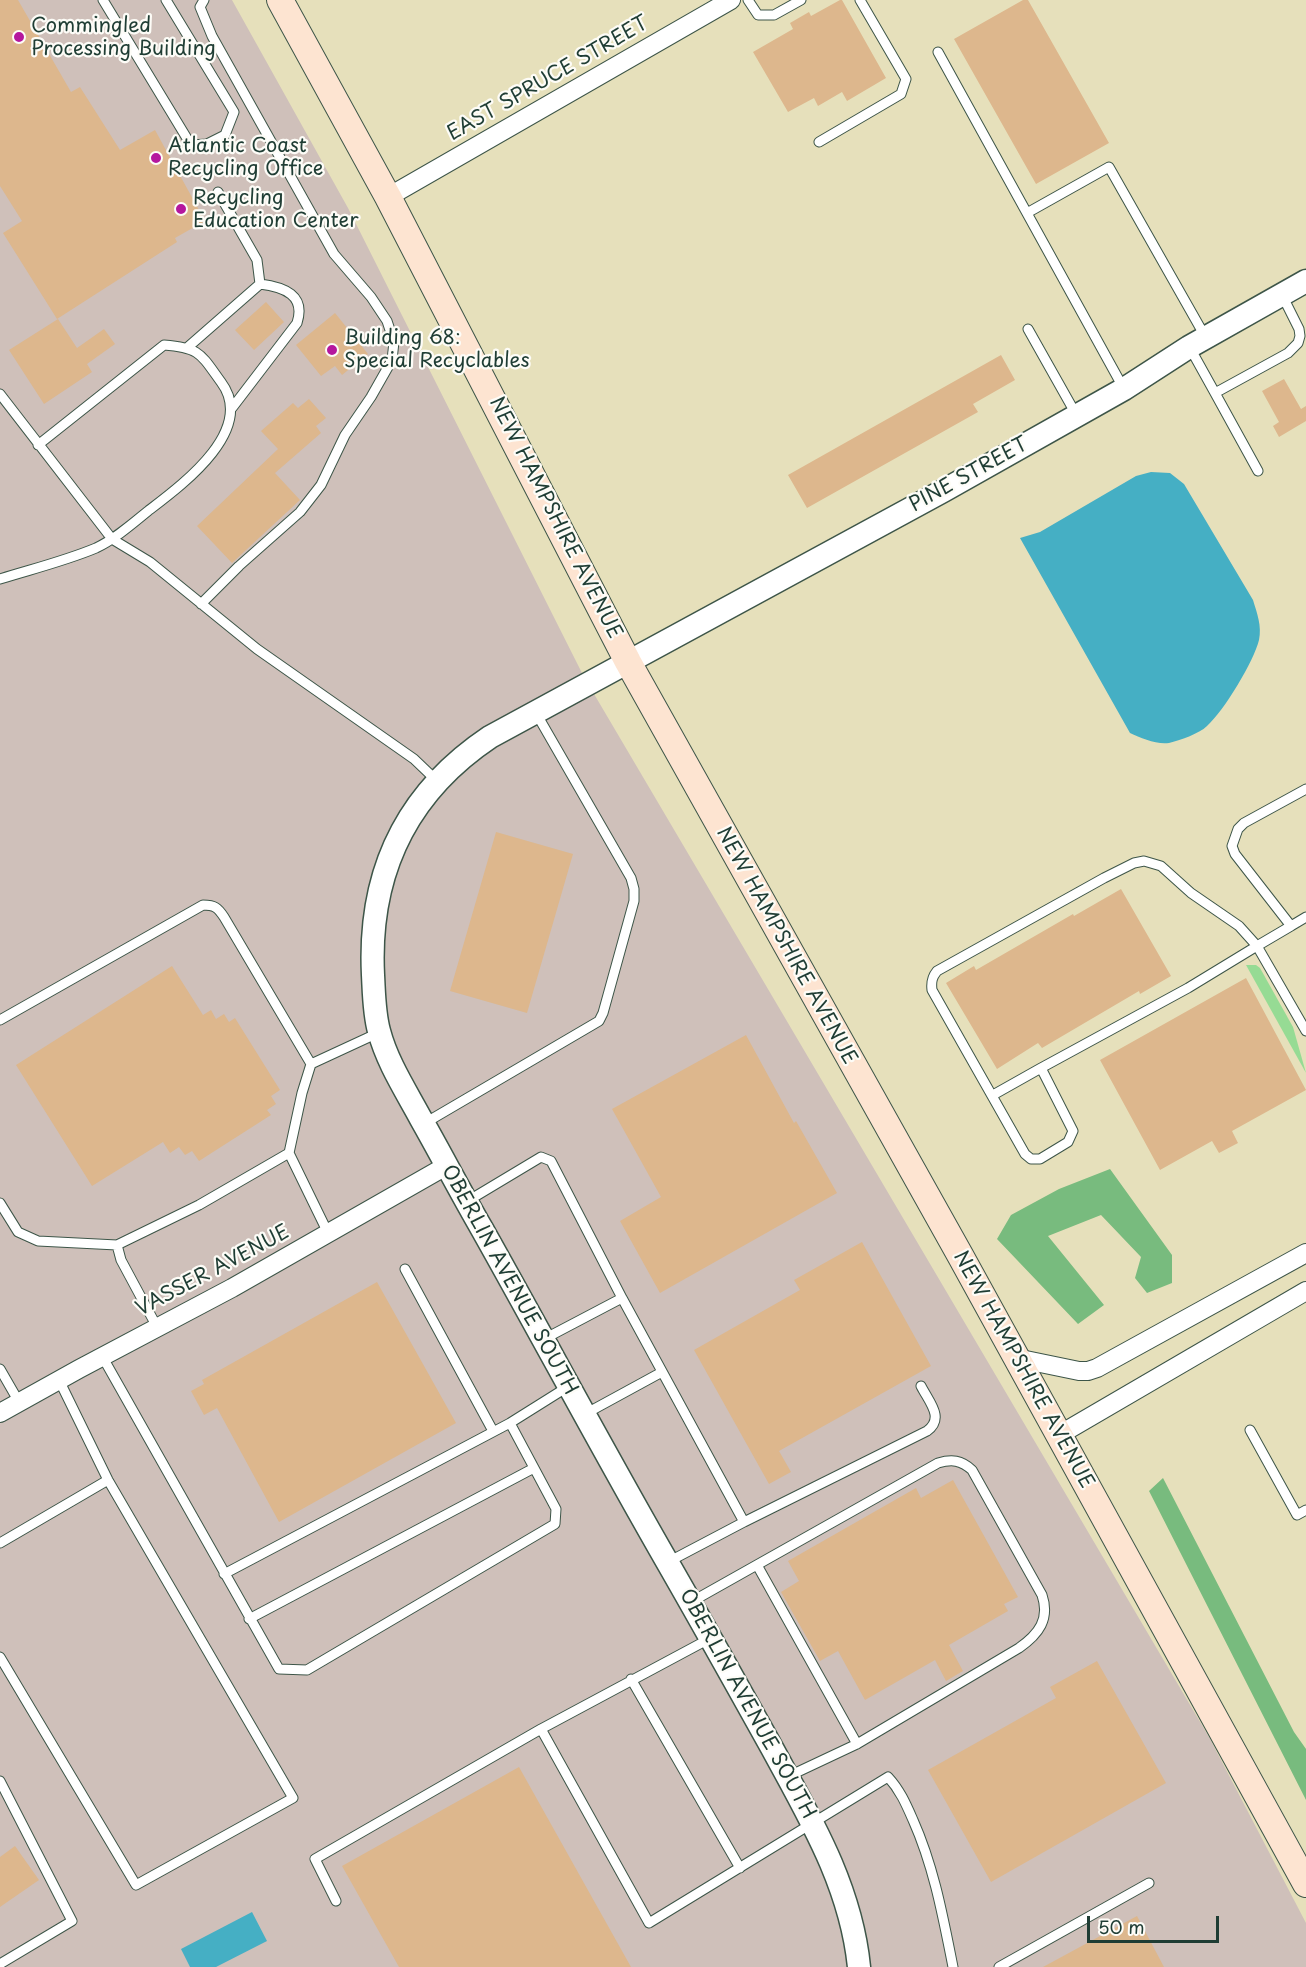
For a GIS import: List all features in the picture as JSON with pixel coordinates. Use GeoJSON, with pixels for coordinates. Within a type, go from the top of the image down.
{"type":"FeatureCollection","features":[{"type":"Feature","properties":{"kind":"main road","name":"NEW HAMPSHIRE AVENUE"},"geometry":{"type":"LineString","coordinates":[[280,0],[388,197],[628,662],[1017,1358],[1306,1884]]}},
{"type":"Feature","properties":{"kind":"street","name":"EAST SPRUCE STREET"},"geometry":{"type":"LineString","coordinates":[[388,197],[731,0]]}},
{"type":"Feature","properties":{"kind":"street","name":"PINE STREET"},"geometry":{"type":"LineString","coordinates":[[628,662],[1077,416],[1306,281]]}},
{"type":"Feature","properties":{"kind":"street","name":"OBERLIN AVENUE SOUTH"},"geometry":{"type":"LineString","coordinates":[[628,662],[535,711],[472,749],[437,781],[423,798],[396,840],[377,900],[372,949],[379,1032],[401,1081],[446,1167],[813,1822],[837,1875],[851,1918],[859,1967]]}},
{"type":"Feature","properties":{"kind":"street","name":"VASSER AVENUE"},"geometry":{"type":"LineString","coordinates":[[0,1413],[329,1235],[446,1167]]}},
{"type":"Feature","properties":{"kind":"street"},"geometry":{"type":"LineString","coordinates":[[1017,1358],[1079,1371],[1097,1368],[1306,1253]]}},
{"type":"Feature","properties":{"kind":"street"},"geometry":{"type":"LineString","coordinates":[[1059,1435],[1306,1291]]}},
{"type":"Feature","properties":{"kind":"lane"},"geometry":{"type":"LineString","coordinates":[[103,0],[191,145],[207,144],[225,135],[234,112],[166,0]]}},
{"type":"Feature","properties":{"kind":"lane"},"geometry":{"type":"LineString","coordinates":[[201,604],[239,566],[300,512],[321,485],[345,435],[371,397],[392,360],[394,342],[382,313],[334,254],[252,110],[212,36],[200,7],[204,0]]}},
{"type":"Feature","properties":{"kind":"lane"},"geometry":{"type":"LineString","coordinates":[[748,0],[758,15],[774,15],[801,0]]}},
{"type":"Feature","properties":{"kind":"lane"},"geometry":{"type":"LineString","coordinates":[[819,142],[901,94],[906,79],[860,0]]}},
{"type":"Feature","properties":{"kind":"lane"},"geometry":{"type":"LineString","coordinates":[[938,52],[1124,389]]}},
{"type":"Feature","properties":{"kind":"lane"},"geometry":{"type":"LineString","coordinates":[[1027,213],[1109,166],[1198,343],[1215,393],[1258,471]]}},
{"type":"Feature","properties":{"kind":"lane"},"geometry":{"type":"LineString","coordinates":[[218,192],[257,260],[260,284]]}},
{"type":"Feature","properties":{"kind":"lane"},"geometry":{"type":"LineString","coordinates":[[0,579],[96,548],[112,539],[206,462],[222,437],[232,408],[297,323],[301,311],[296,299],[289,291],[276,285],[260,284],[188,347]]}},
{"type":"Feature","properties":{"kind":"lane"},"geometry":{"type":"LineString","coordinates":[[1215,393],[1288,353],[1298,343],[1299,329],[1282,295]]}},
{"type":"Feature","properties":{"kind":"lane"},"geometry":{"type":"LineString","coordinates":[[1028,329],[1077,416]]}},
{"type":"Feature","properties":{"kind":"lane"},"geometry":{"type":"LineString","coordinates":[[38,445],[164,345],[188,347],[203,356],[228,391],[232,408]]}},
{"type":"Feature","properties":{"kind":"lane"},"geometry":{"type":"LineString","coordinates":[[0,394],[112,539],[150,562],[257,649],[414,759],[437,781]]}},
{"type":"Feature","properties":{"kind":"lane"},"geometry":{"type":"LineString","coordinates":[[424,1124],[599,1021],[634,901],[631,878],[535,711]]}},
{"type":"Feature","properties":{"kind":"lane"},"geometry":{"type":"LineString","coordinates":[[1290,926],[1235,854],[1232,846],[1238,829],[1244,824],[1306,789]]}},
{"type":"Feature","properties":{"kind":"lane"},"geometry":{"type":"LineString","coordinates":[[1041,1068],[1073,1131],[1068,1142],[1040,1158],[1031,1159],[1025,1154],[932,990],[931,982],[937,971],[1104,878],[1134,863],[1144,861],[1161,866],[1191,893],[1239,926],[1257,946],[1306,1031]]}},
{"type":"Feature","properties":{"kind":"lane"},"geometry":{"type":"LineString","coordinates":[[0,1020],[203,905],[213,905],[224,917],[311,1064]]}},
{"type":"Feature","properties":{"kind":"lane"},"geometry":{"type":"LineString","coordinates":[[993,1095],[1188,988],[1306,917]]}},
{"type":"Feature","properties":{"kind":"lane"},"geometry":{"type":"LineString","coordinates":[[329,1235],[289,1153],[302,1093],[311,1064],[379,1032]]}},
{"type":"Feature","properties":{"kind":"lane"},"geometry":{"type":"LineString","coordinates":[[0,1203],[18,1232],[32,1239],[117,1245],[199,1205],[289,1153]]}},
{"type":"Feature","properties":{"kind":"lane"},"geometry":{"type":"LineString","coordinates":[[466,1202],[542,1157],[551,1161],[622,1298],[744,1522]]}},
{"type":"Feature","properties":{"kind":"lane"},"geometry":{"type":"LineString","coordinates":[[117,1245],[121,1260],[157,1327]]}},
{"type":"Feature","properties":{"kind":"lane"},"geometry":{"type":"LineString","coordinates":[[405,1269],[493,1431]]}},
{"type":"Feature","properties":{"kind":"lane"},"geometry":{"type":"LineString","coordinates":[[544,1339],[622,1298]]}},
{"type":"Feature","properties":{"kind":"lane"},"geometry":{"type":"LineString","coordinates":[[102,1356],[279,1669],[307,1670],[555,1524],[556,1509],[510,1422]]}},
{"type":"Feature","properties":{"kind":"lane"},"geometry":{"type":"LineString","coordinates":[[0,1369],[20,1402]]}},
{"type":"Feature","properties":{"kind":"lane"},"geometry":{"type":"LineString","coordinates":[[584,1415],[662,1372]]}},
{"type":"Feature","properties":{"kind":"lane"},"geometry":{"type":"LineString","coordinates":[[0,1657],[136,1885],[293,1798],[108,1479],[59,1380]]}},
{"type":"Feature","properties":{"kind":"lane"},"geometry":{"type":"LineString","coordinates":[[224,1574],[510,1422],[569,1386]]}},
{"type":"Feature","properties":{"kind":"lane"},"geometry":{"type":"LineString","coordinates":[[668,1563],[934,1426],[936,1414],[921,1386]]}},
{"type":"Feature","properties":{"kind":"lane"},"geometry":{"type":"LineString","coordinates":[[1250,1430],[1298,1515],[1306,1510]]}},
{"type":"Feature","properties":{"kind":"lane"},"geometry":{"type":"LineString","coordinates":[[691,1602],[938,1463],[949,1460],[957,1460],[972,1470],[1042,1595],[1045,1617],[1040,1629],[1031,1640],[857,1744],[787,1777]]}},
{"type":"Feature","properties":{"kind":"lane"},"geometry":{"type":"LineString","coordinates":[[249,1619],[534,1468]]}},
{"type":"Feature","properties":{"kind":"lane"},"geometry":{"type":"LineString","coordinates":[[0,1543],[108,1479]]}},
{"type":"Feature","properties":{"kind":"lane"},"geometry":{"type":"LineString","coordinates":[[757,1565],[857,1744]]}},
{"type":"Feature","properties":{"kind":"lane"},"geometry":{"type":"LineString","coordinates":[[336,1901],[315,1859],[541,1729],[711,1637]]}},
{"type":"Feature","properties":{"kind":"lane"},"geometry":{"type":"LineString","coordinates":[[631,1679],[740,1868]]}},
{"type":"Feature","properties":{"kind":"lane"},"geometry":{"type":"LineString","coordinates":[[541,1729],[648,1923],[888,1777],[899,1789],[920,1835],[936,1883],[953,1967]]}},
{"type":"Feature","properties":{"kind":"lane"},"geometry":{"type":"LineString","coordinates":[[0,1781],[72,1921],[0,1964]]}},
{"type":"Feature","properties":{"kind":"lane"},"geometry":{"type":"LineString","coordinates":[[999,1967],[1149,1883]]}},
{"type":"Feature","properties":{"kind":"shaded area"},"geometry":{"type":"Polygon","coordinates":[[[0,0],[232,0],[348,208],[584,677],[1209,1737],[1306,1923],[1306,1967],[0,1967],[0,0]]]}},
{"type":"Feature","properties":{"kind":"green space"},"geometry":{"type":"Polygon","coordinates":[[[1246,965],[1256,965],[1260,968],[1293,1027],[1306,1073],[1246,965]]]}},
{"type":"Feature","properties":{"kind":"green space"},"geometry":{"type":"Polygon","coordinates":[[[1110,1169],[1172,1255],[1172,1283],[1147,1293],[1135,1278],[1141,1257],[1101,1215],[1048,1236],[1104,1305],[1078,1324],[997,1239],[1011,1215],[1059,1189],[1110,1169]]]}},
{"type":"Feature","properties":{"kind":"green space"},"geometry":{"type":"Polygon","coordinates":[[[1163,1478],[1294,1732],[1306,1749],[1306,1800],[1149,1491],[1163,1478]]]}},
{"type":"Feature","properties":{"kind":"water"},"geometry":{"type":"Polygon","coordinates":[[[1151,472],[1170,473],[1184,484],[1253,600],[1260,630],[1256,649],[1245,672],[1214,719],[1204,729],[1169,743],[1149,741],[1130,733],[1020,538],[1040,532],[1136,476],[1151,472]]]}},
{"type":"Feature","properties":{"kind":"water"},"geometry":{"type":"Polygon","coordinates":[[[252,1912],[267,1941],[216,1967],[190,1967],[181,1949],[252,1912]]]}},
{"type":"Feature","properties":{"kind":"building"},"geometry":{"type":"Polygon","coordinates":[[[0,0],[18,0],[71,92],[80,87],[120,150],[155,130],[205,221],[175,238],[177,242],[57,319],[3,233],[22,221],[0,186],[0,0]]]}},
{"type":"Feature","properties":{"kind":"building"},"geometry":{"type":"Polygon","coordinates":[[[840,0],[886,78],[847,101],[842,92],[818,106],[814,98],[788,112],[753,52],[793,29],[790,23],[809,12],[811,16],[840,0]]]}},
{"type":"Feature","properties":{"kind":"building"},"geometry":{"type":"Polygon","coordinates":[[[1023,0],[1028,0],[1109,143],[1036,184],[954,39],[1023,0]]]}},
{"type":"Feature","properties":{"kind":"building"},"geometry":{"type":"Polygon","coordinates":[[[266,302],[284,322],[254,350],[235,330],[266,302]]]}},
{"type":"Feature","properties":{"kind":"building","name":"Building 68: Special Recyclables"},"geometry":{"type":"Polygon","coordinates":[[[335,313],[368,354],[342,375],[335,366],[321,376],[296,345],[335,313]]]}},
{"type":"Feature","properties":{"kind":"building"},"geometry":{"type":"Polygon","coordinates":[[[58,319],[77,348],[104,329],[115,344],[87,364],[92,372],[44,404],[9,350],[58,319]]]}},
{"type":"Feature","properties":{"kind":"building"},"geometry":{"type":"Polygon","coordinates":[[[1001,355],[1015,380],[973,404],[978,412],[807,508],[788,475],[1001,355]]]}},
{"type":"Feature","properties":{"kind":"building"},"geometry":{"type":"Polygon","coordinates":[[[1284,379],[1301,409],[1306,406],[1306,421],[1279,437],[1273,426],[1279,422],[1262,391],[1284,379]]]}},
{"type":"Feature","properties":{"kind":"building"},"geometry":{"type":"Polygon","coordinates":[[[309,399],[326,418],[316,426],[321,433],[275,473],[300,500],[232,563],[197,526],[278,449],[261,431],[293,403],[298,408],[309,399]]]}},
{"type":"Feature","properties":{"kind":"building"},"geometry":{"type":"Polygon","coordinates":[[[496,832],[573,854],[527,1013],[450,991],[496,832]]]}},
{"type":"Feature","properties":{"kind":"building"},"geometry":{"type":"Polygon","coordinates":[[[1121,889],[1171,976],[1140,994],[1139,991],[1042,1048],[1038,1043],[997,1069],[946,983],[974,966],[976,970],[1121,889]]]}},
{"type":"Feature","properties":{"kind":"building"},"geometry":{"type":"Polygon","coordinates":[[[172,966],[203,1015],[211,1010],[216,1019],[224,1014],[229,1022],[235,1018],[280,1090],[271,1096],[276,1104],[267,1110],[271,1115],[199,1161],[192,1151],[185,1155],[179,1147],[170,1153],[163,1142],[92,1186],[16,1065],[172,966]]]}},
{"type":"Feature","properties":{"kind":"building"},"geometry":{"type":"Polygon","coordinates":[[[1246,978],[1306,1090],[1232,1131],[1238,1143],[1219,1153],[1212,1141],[1160,1170],[1100,1060],[1246,978]]]}},
{"type":"Feature","properties":{"kind":"building"},"geometry":{"type":"Polygon","coordinates":[[[746,1035],[794,1123],[796,1121],[837,1193],[660,1293],[620,1221],[661,1197],[612,1109],[746,1035]]]}},
{"type":"Feature","properties":{"kind":"building"},"geometry":{"type":"Polygon","coordinates":[[[862,1242],[931,1366],[779,1451],[791,1472],[769,1484],[694,1350],[800,1290],[794,1280],[862,1242]]]}},
{"type":"Feature","properties":{"kind":"building"},"geometry":{"type":"Polygon","coordinates":[[[377,1282],[456,1423],[279,1522],[217,1408],[204,1415],[191,1391],[204,1384],[202,1380],[377,1282]]]}},
{"type":"Feature","properties":{"kind":"building"},"geometry":{"type":"Polygon","coordinates":[[[953,1480],[1018,1597],[1004,1604],[1008,1611],[949,1645],[963,1671],[946,1681],[935,1660],[865,1700],[838,1651],[820,1661],[781,1592],[799,1581],[788,1561],[916,1488],[921,1498],[953,1480]]]}},
{"type":"Feature","properties":{"kind":"building"},"geometry":{"type":"Polygon","coordinates":[[[1097,1661],[1166,1783],[991,1882],[928,1770],[1056,1698],[1050,1687],[1097,1661]]]}},
{"type":"Feature","properties":{"kind":"building"},"geometry":{"type":"Polygon","coordinates":[[[519,1767],[631,1967],[399,1967],[342,1866],[519,1767]]]}},
{"type":"Feature","properties":{"kind":"building"},"geometry":{"type":"Polygon","coordinates":[[[15,1846],[39,1880],[0,1907],[0,1857],[15,1846]]]}},
{"type":"Feature","properties":{"kind":"building"},"geometry":{"type":"Polygon","coordinates":[[[1137,1916],[1164,1967],[1043,1967],[1137,1916]]]}},
{"type":"Feature","properties":{"kind":"place","name":"Commingled Processing Building"},"geometry":{"type":"Point","coordinates":[19,37]}},
{"type":"Feature","properties":{"kind":"place","name":"Atlantic Coast Recycling Office"},"geometry":{"type":"Point","coordinates":[156,158]}},
{"type":"Feature","properties":{"kind":"place","name":"Recycling Education Center"},"geometry":{"type":"Point","coordinates":[181,209]}},
{"type":"Feature","properties":{"kind":"place","name":"Building 68: Special Recyclables"},"geometry":{"type":"Point","coordinates":[332,350]}}]}
